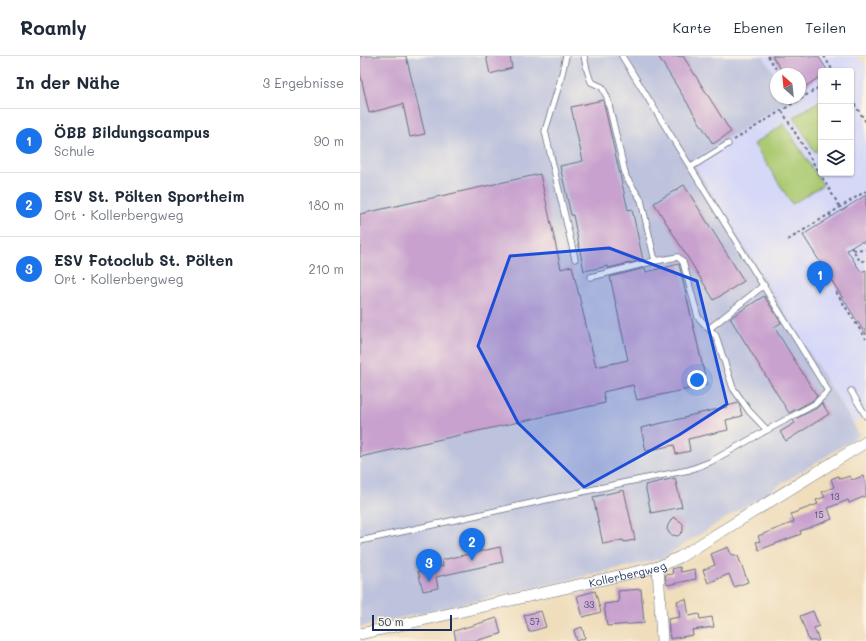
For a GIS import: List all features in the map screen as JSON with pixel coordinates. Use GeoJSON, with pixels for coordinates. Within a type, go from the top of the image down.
{"type":"FeatureCollection","features":[{"type":"Feature","properties":{"kind":"street","name":"Kollerbergweg"},"geometry":{"type":"LineString","coordinates":[[360,634],[658,567],[680,557],[866,442]]}},
{"type":"Feature","properties":{"kind":"street"},"geometry":{"type":"LineString","coordinates":[[658,567],[662,641]]}},
{"type":"Feature","properties":{"kind":"lane"},"geometry":{"type":"LineString","coordinates":[[566,56],[560,82],[545,131],[575,259]]}},
{"type":"Feature","properties":{"kind":"lane"},"geometry":{"type":"LineString","coordinates":[[584,56],[587,70],[592,82],[602,87],[607,96],[626,177],[641,200],[655,261]]}},
{"type":"Feature","properties":{"kind":"lane"},"geometry":{"type":"LineString","coordinates":[[360,541],[627,482],[689,470],[710,462],[815,404],[828,391],[622,56]]}},
{"type":"Feature","properties":{"kind":"lane"},"geometry":{"type":"LineString","coordinates":[[691,167],[728,144]]}},
{"type":"Feature","properties":{"kind":"lane"},"geometry":{"type":"LineString","coordinates":[[591,277],[655,261],[678,257],[683,262],[698,318],[710,328],[716,336],[733,388],[749,411],[767,430]]}},
{"type":"Feature","properties":{"kind":"lane"},"geometry":{"type":"LineString","coordinates":[[710,328],[764,285]]}},
{"type":"Feature","properties":{"kind":"lane"},"geometry":{"type":"LineString","coordinates":[[851,392],[866,416]]}},
{"type":"Feature","properties":{"kind":"path"},"geometry":{"type":"LineString","coordinates":[[768,56],[775,68]]}},
{"type":"Feature","properties":{"kind":"path"},"geometry":{"type":"LineString","coordinates":[[824,56],[831,68]]}},
{"type":"Feature","properties":{"kind":"path"},"geometry":{"type":"LineString","coordinates":[[806,96],[818,88]]}},
{"type":"Feature","properties":{"kind":"path"},"geometry":{"type":"LineString","coordinates":[[854,103],[866,122]]}},
{"type":"Feature","properties":{"kind":"path"},"geometry":{"type":"LineString","coordinates":[[728,144],[794,104]]}},
{"type":"Feature","properties":{"kind":"path"},"geometry":{"type":"LineString","coordinates":[[782,111],[840,207]]}},
{"type":"Feature","properties":{"kind":"path"},"geometry":{"type":"LineString","coordinates":[[788,240],[866,191]]}},
{"type":"Feature","properties":{"kind":"path"},"geometry":{"type":"LineString","coordinates":[[829,214],[832,217]]}},
{"type":"Feature","properties":{"kind":"path"},"geometry":{"type":"LineString","coordinates":[[851,247],[860,261],[866,261]]}},
{"type":"Feature","properties":{"kind":"path"},"geometry":{"type":"LineString","coordinates":[[853,250],[866,249]]}},
{"type":"Feature","properties":{"kind":"path"},"geometry":{"type":"LineString","coordinates":[[836,292],[866,339]]}},
{"type":"Feature","properties":{"kind":"highlighted area"},"geometry":{"type":"Polygon","coordinates":[[[609,248],[697,281],[727,404],[679,435],[584,487],[518,423],[478,346],[510,256],[609,248]]]}},
{"type":"Feature","properties":{"kind":"shaded area"},"geometry":{"type":"Polygon","coordinates":[[[360,56],[763,56],[771,68],[770,104],[783,104],[692,161],[860,435],[660,559],[360,627],[360,56]]]}},
{"type":"Feature","properties":{"kind":"shaded area"},"geometry":{"type":"Polygon","coordinates":[[[763,56],[857,56],[866,65],[866,416],[853,424],[692,161],[781,104],[806,104],[806,68],[771,68],[763,56]]]}},
{"type":"Feature","properties":{"kind":"green space"},"geometry":{"type":"Polygon","coordinates":[[[818,102],[818,150],[815,152],[794,117],[818,102]]]}},
{"type":"Feature","properties":{"kind":"green space"},"geometry":{"type":"Polygon","coordinates":[[[784,124],[823,185],[792,204],[754,144],[784,124]]]}},
{"type":"Feature","properties":{"kind":"building"},"geometry":{"type":"Polygon","coordinates":[[[360,56],[406,56],[425,134],[410,137],[403,104],[369,113],[360,72],[360,56]]]}},
{"type":"Feature","properties":{"kind":"building"},"geometry":{"type":"Polygon","coordinates":[[[486,56],[510,56],[512,68],[490,74],[486,56]]]}},
{"type":"Feature","properties":{"kind":"building"},"geometry":{"type":"Polygon","coordinates":[[[658,56],[683,56],[731,132],[713,144],[658,56]]]}},
{"type":"Feature","properties":{"kind":"building"},"geometry":{"type":"Polygon","coordinates":[[[772,56],[818,56],[826,68],[818,68],[818,78],[806,86],[806,68],[780,68],[772,56]]]}},
{"type":"Feature","properties":{"kind":"building"},"geometry":{"type":"Polygon","coordinates":[[[603,100],[628,210],[632,209],[643,260],[608,268],[608,266],[584,271],[573,215],[571,215],[560,166],[583,161],[571,107],[603,100]]]}},
{"type":"Feature","properties":{"kind":"building"},"geometry":{"type":"Polygon","coordinates":[[[540,174],[561,269],[572,266],[596,367],[628,360],[610,277],[645,268],[646,272],[679,264],[707,385],[637,400],[633,385],[603,392],[605,403],[360,457],[360,214],[540,174]]]}},
{"type":"Feature","properties":{"kind":"building"},"geometry":{"type":"Polygon","coordinates":[[[684,185],[744,281],[714,300],[654,203],[684,185]]]}},
{"type":"Feature","properties":{"kind":"building"},"geometry":{"type":"Polygon","coordinates":[[[866,195],[866,242],[860,242],[847,250],[861,272],[866,270],[866,335],[803,235],[866,195]]]}},
{"type":"Feature","properties":{"kind":"building"},"geometry":{"type":"Polygon","coordinates":[[[764,296],[781,323],[774,327],[817,396],[812,401],[789,413],[730,318],[764,296]]]}},
{"type":"Feature","properties":{"kind":"building"},"geometry":{"type":"Polygon","coordinates":[[[739,403],[742,416],[726,420],[728,430],[688,439],[690,451],[676,454],[674,445],[646,451],[641,428],[739,403]]]}},
{"type":"Feature","properties":{"kind":"building"},"geometry":{"type":"Polygon","coordinates":[[[822,403],[829,414],[786,441],[780,432],[795,423],[793,420],[817,408],[822,403]]]}},
{"type":"Feature","properties":{"kind":"building"},"geometry":{"type":"Polygon","coordinates":[[[838,476],[840,479],[850,476],[852,480],[863,476],[866,484],[866,496],[849,503],[848,500],[828,508],[832,519],[800,531],[801,534],[759,550],[756,542],[760,541],[758,536],[794,522],[791,514],[818,504],[816,500],[825,497],[822,492],[834,487],[831,479],[838,476]]]}},
{"type":"Feature","properties":{"kind":"building"},"geometry":{"type":"Polygon","coordinates":[[[675,478],[682,507],[651,513],[645,485],[675,478]]]}},
{"type":"Feature","properties":{"kind":"building"},"geometry":{"type":"Polygon","coordinates":[[[624,490],[635,540],[624,542],[623,540],[603,544],[593,497],[624,490]]]}},
{"type":"Feature","properties":{"kind":"building"},"geometry":{"type":"Polygon","coordinates":[[[673,517],[683,524],[683,531],[678,536],[672,535],[667,529],[673,517]]]}},
{"type":"Feature","properties":{"kind":"building"},"geometry":{"type":"Polygon","coordinates":[[[500,547],[503,562],[436,577],[438,588],[423,591],[418,571],[443,566],[442,560],[500,547]]]}},
{"type":"Feature","properties":{"kind":"building"},"geometry":{"type":"Polygon","coordinates":[[[728,547],[731,554],[738,556],[748,582],[734,587],[729,574],[708,583],[703,570],[715,565],[711,554],[728,547]]]}},
{"type":"Feature","properties":{"kind":"building"},"geometry":{"type":"Polygon","coordinates":[[[680,567],[681,572],[695,569],[696,579],[667,585],[665,575],[673,574],[672,569],[680,567]]]}},
{"type":"Feature","properties":{"kind":"building"},"geometry":{"type":"Polygon","coordinates":[[[641,589],[644,623],[607,626],[604,604],[619,602],[618,591],[641,589]]]}},
{"type":"Feature","properties":{"kind":"building"},"geometry":{"type":"Polygon","coordinates":[[[595,591],[601,612],[583,617],[577,596],[595,591]]]}},
{"type":"Feature","properties":{"kind":"building"},"geometry":{"type":"Polygon","coordinates":[[[686,599],[689,616],[699,614],[700,619],[712,617],[714,627],[692,630],[693,635],[670,639],[668,619],[680,617],[677,601],[686,599]]]}},
{"type":"Feature","properties":{"kind":"building"},"geometry":{"type":"Polygon","coordinates":[[[541,611],[546,627],[529,632],[524,615],[541,611]]]}},
{"type":"Feature","properties":{"kind":"building"},"geometry":{"type":"Polygon","coordinates":[[[813,611],[819,626],[814,628],[819,641],[809,641],[800,616],[813,611]]]}},
{"type":"Feature","properties":{"kind":"building"},"geometry":{"type":"Polygon","coordinates":[[[497,618],[501,634],[474,641],[456,641],[454,631],[497,618]]]}},
{"type":"Feature","properties":{"kind":"building"},"geometry":{"type":"Polygon","coordinates":[[[582,627],[585,638],[577,641],[574,630],[582,627]]]}},
{"type":"Feature","properties":{"kind":"place","name":"ÖBB Bildungscampus"},"geometry":{"type":"Point","coordinates":[820,294]}},
{"type":"Feature","properties":{"kind":"place","name":"ESV St. Pölten Sportheim"},"geometry":{"type":"Point","coordinates":[472,561]}},
{"type":"Feature","properties":{"kind":"place","name":"ESV Fotoclub St. Pölten"},"geometry":{"type":"Point","coordinates":[429,582]}}]}
